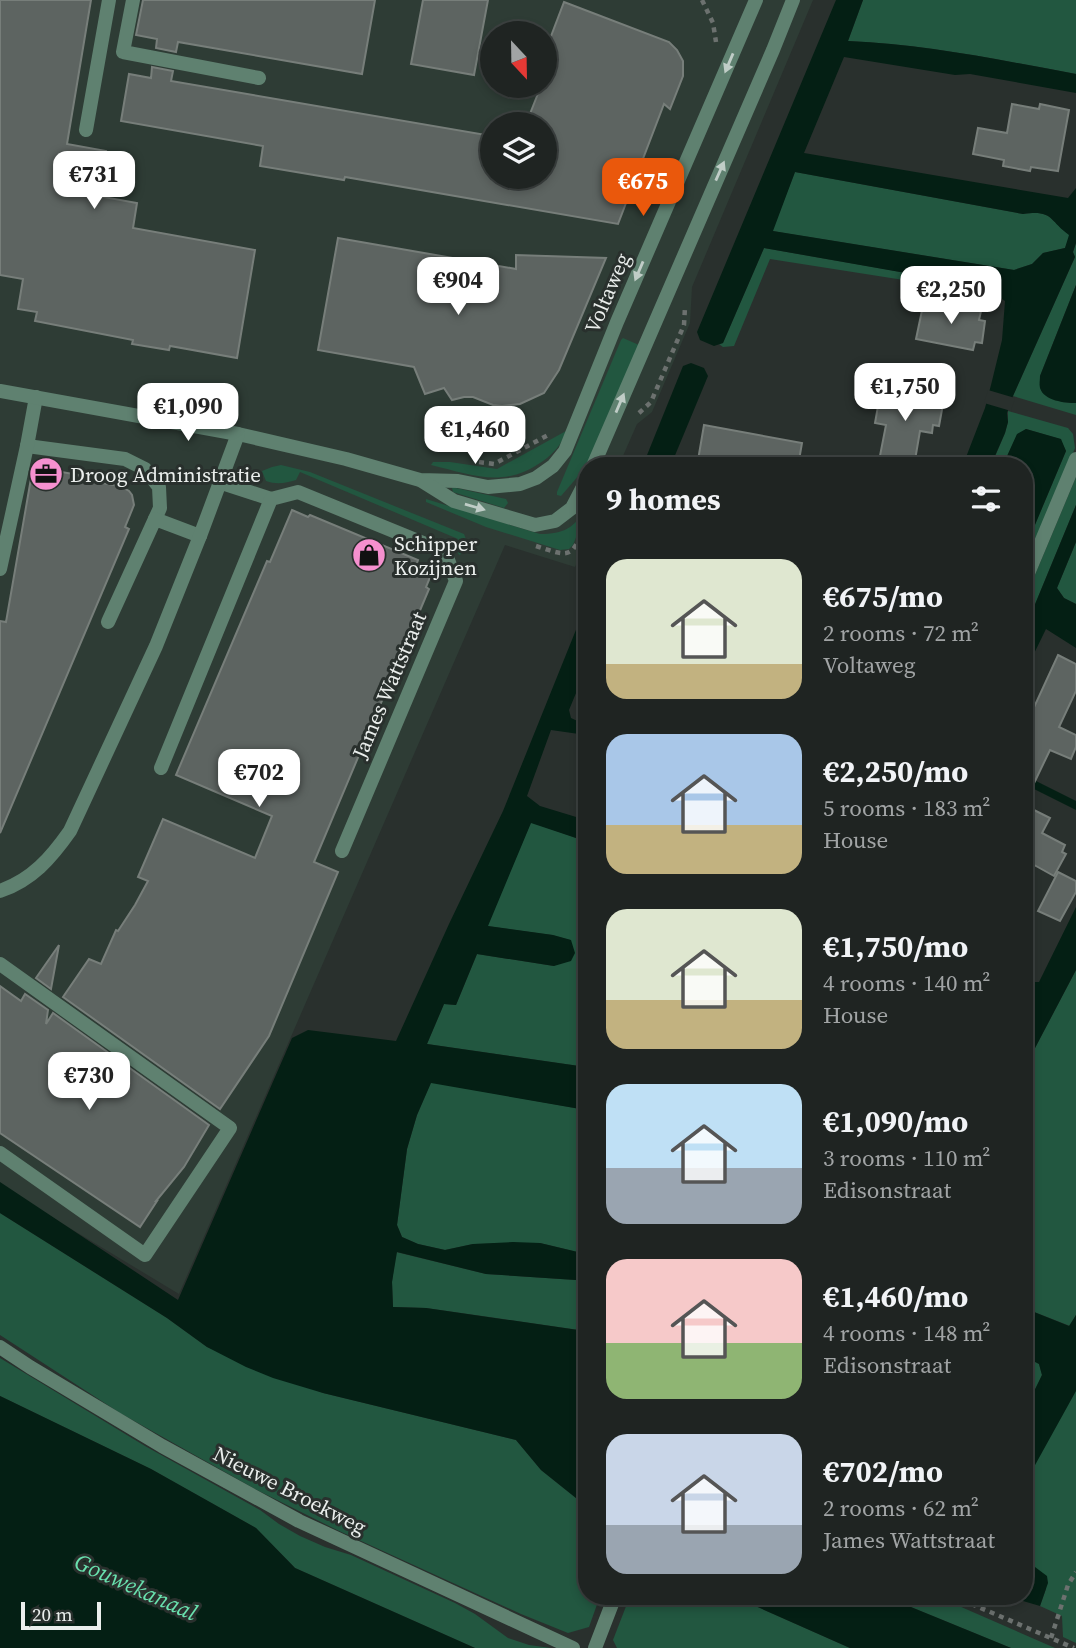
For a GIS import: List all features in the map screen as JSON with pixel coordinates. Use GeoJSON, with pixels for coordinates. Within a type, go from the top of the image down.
{"type":"FeatureCollection","features":[{"type":"Feature","properties":{"kind":"street"},"geometry":{"type":"LineString","coordinates":[[86,130],[109,0]]}},
{"type":"Feature","properties":{"kind":"street"},"geometry":{"type":"LineString","coordinates":[[133,0],[123,51],[259,78]]}},
{"type":"Feature","properties":{"kind":"street","name":"Voltaweg"},"geometry":{"type":"LineString","coordinates":[[420,480],[458,481],[488,486],[520,484],[536,478],[553,466],[565,451],[617,322],[757,0]]}},
{"type":"Feature","properties":{"kind":"street"},"geometry":{"type":"LineString","coordinates":[[597,457],[793,0]]}},
{"type":"Feature","properties":{"kind":"street"},"geometry":{"type":"LineString","coordinates":[[0,391],[238,434],[346,459],[420,480],[454,501],[535,525],[555,521],[572,508],[578,498]]}},
{"type":"Feature","properties":{"kind":"street"},"geometry":{"type":"LineString","coordinates":[[0,569],[36,397]]}},
{"type":"Feature","properties":{"kind":"street"},"geometry":{"type":"LineString","coordinates":[[0,891],[33,875],[52,856],[70,831],[156,646],[238,434]]}},
{"type":"Feature","properties":{"kind":"street"},"geometry":{"type":"LineString","coordinates":[[27,446],[125,459],[145,469],[159,487],[160,508],[108,622]]}},
{"type":"Feature","properties":{"kind":"street"},"geometry":{"type":"LineString","coordinates":[[1033,562],[1076,459]]}},
{"type":"Feature","properties":{"kind":"street","name":"James Wattstraat"},"geometry":{"type":"LineString","coordinates":[[219,482],[271,499],[298,492],[445,552],[456,581],[342,850]]}},
{"type":"Feature","properties":{"kind":"street"},"geometry":{"type":"LineString","coordinates":[[161,768],[271,499]]}},
{"type":"Feature","properties":{"kind":"street"},"geometry":{"type":"LineString","coordinates":[[155,519],[200,536]]}},
{"type":"Feature","properties":{"kind":"street"},"geometry":{"type":"LineString","coordinates":[[0,964],[230,1128],[145,1255],[0,1153]]}},
{"type":"Feature","properties":{"kind":"street","name":"Nieuwe Broekweg"},"geometry":{"type":"LineString","coordinates":[[0,1347],[162,1446],[299,1521],[573,1648]]}},
{"type":"Feature","properties":{"kind":"street"},"geometry":{"type":"LineString","coordinates":[[595,1648],[612,1605]]}},
{"type":"Feature","properties":{"kind":"path"},"geometry":{"type":"LineString","coordinates":[[560,554],[569,553],[578,541]]}},
{"type":"Feature","properties":{"kind":"path"},"geometry":{"type":"LineString","coordinates":[[1051,1638],[1068,1585],[1076,1572]]}},
{"type":"Feature","properties":{"kind":"path"},"geometry":{"type":"LineString","coordinates":[[974,1605],[1074,1648]]}},
{"type":"Feature","properties":{"kind":"shaded area"},"geometry":{"type":"Polygon","coordinates":[[[0,0],[813,0],[692,287],[690,323],[652,412],[637,424],[623,457],[578,457],[578,560],[575,567],[505,545],[179,1294],[0,1186],[0,0]]]}},
{"type":"Feature","properties":{"kind":"green space"},"geometry":{"type":"Polygon","coordinates":[[[863,0],[1076,0],[1076,74],[934,49],[848,41],[863,0]]]}},
{"type":"Feature","properties":{"kind":"green space"},"geometry":{"type":"Polygon","coordinates":[[[795,172],[1023,214],[1040,213],[1050,217],[1070,235],[1065,248],[1043,253],[1032,264],[1014,270],[772,231],[795,172]]]}},
{"type":"Feature","properties":{"kind":"green space"},"geometry":{"type":"Polygon","coordinates":[[[1076,243],[1076,285],[1040,376],[1040,388],[1062,402],[1076,403],[1076,415],[1013,396],[1075,257],[1073,252],[1076,243]]]}},
{"type":"Feature","properties":{"kind":"green space"},"geometry":{"type":"Polygon","coordinates":[[[764,248],[912,274],[910,281],[770,259],[734,346],[723,347],[719,344],[723,343],[764,248]]]}},
{"type":"Feature","properties":{"kind":"green space"},"geometry":{"type":"Polygon","coordinates":[[[623,338],[639,345],[590,457],[578,457],[578,476],[561,496],[557,495],[557,492],[623,338]]]}},
{"type":"Feature","properties":{"kind":"green space"},"geometry":{"type":"Polygon","coordinates":[[[1008,411],[1068,428],[1073,434],[1075,448],[1033,549],[1033,530],[1066,451],[1060,439],[1026,429],[1017,435],[1007,457],[995,457],[1008,422],[1008,411]]]}},
{"type":"Feature","properties":{"kind":"green space"},"geometry":{"type":"Polygon","coordinates":[[[566,431],[554,452],[529,470],[515,475],[475,476],[431,465],[433,462],[450,462],[497,469],[566,431]]]}},
{"type":"Feature","properties":{"kind":"green space"},"geometry":{"type":"Polygon","coordinates":[[[281,465],[310,472],[464,534],[470,550],[459,555],[455,546],[458,539],[300,472],[296,480],[285,483],[266,481],[262,471],[281,465]]]}},
{"type":"Feature","properties":{"kind":"green space"},"geometry":{"type":"Polygon","coordinates":[[[1076,477],[1076,505],[1033,609],[1033,580],[1076,477]]]}},
{"type":"Feature","properties":{"kind":"green space"},"geometry":{"type":"Polygon","coordinates":[[[452,488],[506,499],[508,503],[504,508],[453,492],[452,488]]]}},
{"type":"Feature","properties":{"kind":"green space"},"geometry":{"type":"Polygon","coordinates":[[[426,499],[540,534],[556,533],[568,528],[578,519],[578,532],[569,549],[560,550],[486,527],[426,502],[426,499]]]}},
{"type":"Feature","properties":{"kind":"green space"},"geometry":{"type":"Polygon","coordinates":[[[1076,542],[1076,604],[1064,598],[1057,588],[1076,542]]]}},
{"type":"Feature","properties":{"kind":"green space"},"geometry":{"type":"Polygon","coordinates":[[[531,822],[578,838],[578,1066],[427,1044],[444,1004],[456,1005],[477,954],[554,966],[570,940],[487,926],[531,822]]]}},
{"type":"Feature","properties":{"kind":"green space"},"geometry":{"type":"Polygon","coordinates":[[[1076,970],[1076,1315],[1070,1326],[1033,1312],[1033,1052],[1076,970]]]}},
{"type":"Feature","properties":{"kind":"green space"},"geometry":{"type":"Polygon","coordinates":[[[431,1082],[578,1109],[578,1252],[540,1243],[473,1244],[445,1250],[402,1237],[397,1225],[407,1149],[431,1082]]]}},
{"type":"Feature","properties":{"kind":"green space"},"geometry":{"type":"Polygon","coordinates":[[[0,1213],[167,1318],[207,1347],[323,1393],[516,1440],[541,1470],[578,1500],[578,1605],[597,1605],[589,1627],[568,1633],[337,1530],[257,1490],[120,1413],[0,1335],[0,1213]]]}},
{"type":"Feature","properties":{"kind":"green space"},"geometry":{"type":"Polygon","coordinates":[[[396,1252],[486,1274],[576,1280],[578,1330],[426,1308],[393,1307],[392,1282],[396,1252]]]}},
{"type":"Feature","properties":{"kind":"green space"},"geometry":{"type":"Polygon","coordinates":[[[1076,1353],[1076,1643],[1063,1637],[1062,1616],[1040,1606],[1046,1589],[1033,1581],[1033,1427],[1076,1353]]]}},
{"type":"Feature","properties":{"kind":"green space"},"geometry":{"type":"Polygon","coordinates":[[[0,1358],[300,1536],[351,1555],[455,1603],[508,1638],[551,1648],[475,1648],[295,1568],[256,1528],[151,1469],[0,1396],[0,1358]]]}},
{"type":"Feature","properties":{"kind":"green space"},"geometry":{"type":"Polygon","coordinates":[[[1033,1361],[1039,1364],[1042,1375],[1033,1394],[1033,1361]]]}},
{"type":"Feature","properties":{"kind":"green space"},"geometry":{"type":"Polygon","coordinates":[[[627,1605],[753,1605],[850,1648],[617,1648],[613,1640],[627,1605]]]}},
{"type":"Feature","properties":{"kind":"green space"},"geometry":{"type":"Polygon","coordinates":[[[906,1605],[957,1605],[1055,1648],[1011,1648],[906,1605]]]}},
{"type":"Feature","properties":{"kind":"water"},"geometry":{"type":"Polygon","coordinates":[[[836,0],[863,0],[848,41],[934,49],[1076,74],[1076,93],[970,74],[955,75],[844,57],[804,153],[1068,198],[1076,188],[1075,257],[1013,396],[1007,413],[1005,433],[994,457],[966,457],[985,408],[1002,340],[1005,301],[999,297],[917,275],[764,248],[723,343],[714,346],[700,340],[697,332],[836,0]],[[795,172],[773,231],[1014,270],[1032,264],[1043,253],[1065,248],[1069,235],[1050,217],[1023,214],[795,172]]]}},
{"type":"Feature","properties":{"kind":"water"},"geometry":{"type":"Polygon","coordinates":[[[1076,285],[1076,403],[1061,402],[1046,396],[1040,388],[1040,376],[1076,285]]]}},
{"type":"Feature","properties":{"kind":"water"},"geometry":{"type":"Polygon","coordinates":[[[691,363],[704,368],[708,376],[674,457],[646,457],[683,366],[691,363]]]}},
{"type":"Feature","properties":{"kind":"water"},"geometry":{"type":"Polygon","coordinates":[[[1026,429],[1061,439],[1066,451],[1033,530],[1033,457],[1007,457],[1017,434],[1026,429]]]}},
{"type":"Feature","properties":{"kind":"water"},"geometry":{"type":"Polygon","coordinates":[[[1076,505],[1076,542],[1057,588],[1064,598],[1076,604],[1076,648],[1046,629],[1033,656],[1033,609],[1076,505]]]}},
{"type":"Feature","properties":{"kind":"water"},"geometry":{"type":"Polygon","coordinates":[[[578,625],[578,688],[569,710],[571,718],[578,721],[578,734],[551,730],[527,796],[540,806],[578,818],[578,838],[531,823],[488,926],[571,940],[575,953],[571,961],[554,966],[477,954],[456,1005],[444,1004],[427,1044],[578,1066],[578,1109],[431,1083],[417,1115],[407,1149],[397,1225],[402,1237],[445,1250],[473,1244],[513,1242],[540,1243],[578,1252],[578,1283],[576,1280],[486,1274],[397,1252],[392,1282],[393,1307],[426,1308],[578,1330],[578,1500],[541,1470],[516,1440],[323,1393],[246,1367],[207,1347],[167,1318],[0,1213],[0,1182],[178,1300],[292,1038],[308,1030],[396,1041],[503,811],[578,625]]]}},
{"type":"Feature","properties":{"kind":"water"},"geometry":{"type":"Polygon","coordinates":[[[1033,780],[1076,801],[1076,810],[1033,788],[1033,780]]]}},
{"type":"Feature","properties":{"kind":"water"},"geometry":{"type":"Polygon","coordinates":[[[1076,907],[1076,970],[1033,1052],[1033,982],[1039,982],[1076,907]]]}},
{"type":"Feature","properties":{"kind":"water"},"geometry":{"type":"Polygon","coordinates":[[[1033,1312],[1069,1326],[1076,1315],[1076,1391],[1033,1469],[1033,1394],[1042,1375],[1039,1364],[1033,1361],[1033,1312]]]}},
{"type":"Feature","properties":{"kind":"water","name":"Gouwekanaal"},"geometry":{"type":"Polygon","coordinates":[[[0,1396],[151,1469],[256,1528],[295,1568],[475,1648],[0,1648],[0,1396]]]}},
{"type":"Feature","properties":{"kind":"water"},"geometry":{"type":"Polygon","coordinates":[[[1033,1566],[1047,1576],[1048,1583],[1040,1606],[1033,1604],[1033,1566]]]}},
{"type":"Feature","properties":{"kind":"water"},"geometry":{"type":"Polygon","coordinates":[[[753,1605],[906,1605],[1011,1648],[850,1648],[753,1605]]]}},
{"type":"Feature","properties":{"kind":"pier"},"geometry":{"type":"Polygon","coordinates":[[[988,390],[1015,398],[1011,411],[984,403],[988,390]]]}},
{"type":"Feature","properties":{"kind":"building"},"geometry":{"type":"Polygon","coordinates":[[[0,0],[91,0],[67,144],[106,151],[98,196],[137,203],[133,228],[255,250],[237,358],[170,346],[169,350],[132,344],[133,340],[35,321],[37,312],[18,309],[23,279],[0,275],[0,0]]]}},
{"type":"Feature","properties":{"kind":"building"},"geometry":{"type":"Polygon","coordinates":[[[143,0],[375,0],[362,74],[178,42],[176,52],[156,48],[157,39],[136,35],[143,0]]]}},
{"type":"Feature","properties":{"kind":"building"},"geometry":{"type":"Polygon","coordinates":[[[423,0],[488,0],[484,21],[480,21],[480,43],[474,75],[411,64],[423,0]]]}},
{"type":"Feature","properties":{"kind":"building"},"geometry":{"type":"Polygon","coordinates":[[[564,2],[669,42],[683,61],[683,76],[670,109],[664,104],[618,224],[345,177],[344,180],[260,166],[263,146],[121,121],[129,74],[151,78],[152,67],[173,71],[171,81],[480,134],[480,189],[557,189],[557,112],[531,112],[536,98],[557,98],[557,21],[564,2]]]}},
{"type":"Feature","properties":{"kind":"building"},"geometry":{"type":"Polygon","coordinates":[[[1012,104],[1039,109],[1040,104],[1069,110],[1058,171],[1031,167],[1030,171],[1003,166],[1004,160],[973,154],[978,128],[1007,133],[1012,104]]]}},
{"type":"Feature","properties":{"kind":"building"},"geometry":{"type":"Polygon","coordinates":[[[338,238],[516,269],[516,255],[606,258],[559,370],[544,393],[520,404],[502,406],[473,397],[452,400],[444,388],[425,394],[414,367],[318,350],[338,238]]]}},
{"type":"Feature","properties":{"kind":"building"},"geometry":{"type":"Polygon","coordinates":[[[924,301],[981,311],[979,320],[985,321],[982,343],[975,342],[973,350],[916,339],[924,301]]]}},
{"type":"Feature","properties":{"kind":"building"},"geometry":{"type":"Polygon","coordinates":[[[882,384],[939,395],[937,403],[943,404],[939,426],[933,425],[932,433],[920,431],[916,457],[880,457],[886,425],[875,423],[882,384]]]}},
{"type":"Feature","properties":{"kind":"building"},"geometry":{"type":"Polygon","coordinates":[[[704,425],[802,443],[800,457],[699,457],[704,425]]]}},
{"type":"Feature","properties":{"kind":"building"},"geometry":{"type":"Polygon","coordinates":[[[33,467],[102,479],[102,483],[120,486],[129,491],[134,505],[125,527],[129,529],[0,833],[0,621],[6,622],[33,467]]]}},
{"type":"Feature","properties":{"kind":"building"},"geometry":{"type":"Polygon","coordinates":[[[292,510],[418,560],[417,563],[433,570],[426,587],[429,589],[314,862],[338,872],[269,1036],[220,1109],[63,997],[89,959],[101,964],[116,930],[118,931],[135,905],[148,881],[138,877],[163,819],[255,858],[272,816],[176,775],[267,561],[270,562],[292,510]]]}},
{"type":"Feature","properties":{"kind":"building"},"geometry":{"type":"Polygon","coordinates":[[[1058,655],[1076,664],[1076,691],[1059,727],[1076,735],[1076,747],[1071,759],[1050,750],[1033,785],[1033,709],[1058,655]]]}},
{"type":"Feature","properties":{"kind":"building"},"geometry":{"type":"Polygon","coordinates":[[[1033,810],[1050,818],[1042,833],[1065,845],[1062,852],[1066,854],[1054,876],[1033,864],[1033,810]]]}},
{"type":"Feature","properties":{"kind":"building"},"geometry":{"type":"Polygon","coordinates":[[[1058,872],[1076,881],[1076,892],[1060,921],[1038,911],[1058,872]]]}},
{"type":"Feature","properties":{"kind":"building"},"geometry":{"type":"Polygon","coordinates":[[[59,945],[51,989],[36,978],[59,945]]]}},
{"type":"Feature","properties":{"kind":"building"},"geometry":{"type":"Polygon","coordinates":[[[0,986],[21,1001],[25,994],[48,1010],[46,1024],[53,1013],[209,1125],[184,1167],[156,1201],[140,1227],[0,1133],[0,986]]]}},
{"type":"Feature","properties":{"kind":"place","name":"Droog Administratie"},"geometry":{"type":"Point","coordinates":[46,474]}},
{"type":"Feature","properties":{"kind":"place","name":"Schipper Kozijnen"},"geometry":{"type":"Point","coordinates":[369,555]}}]}
